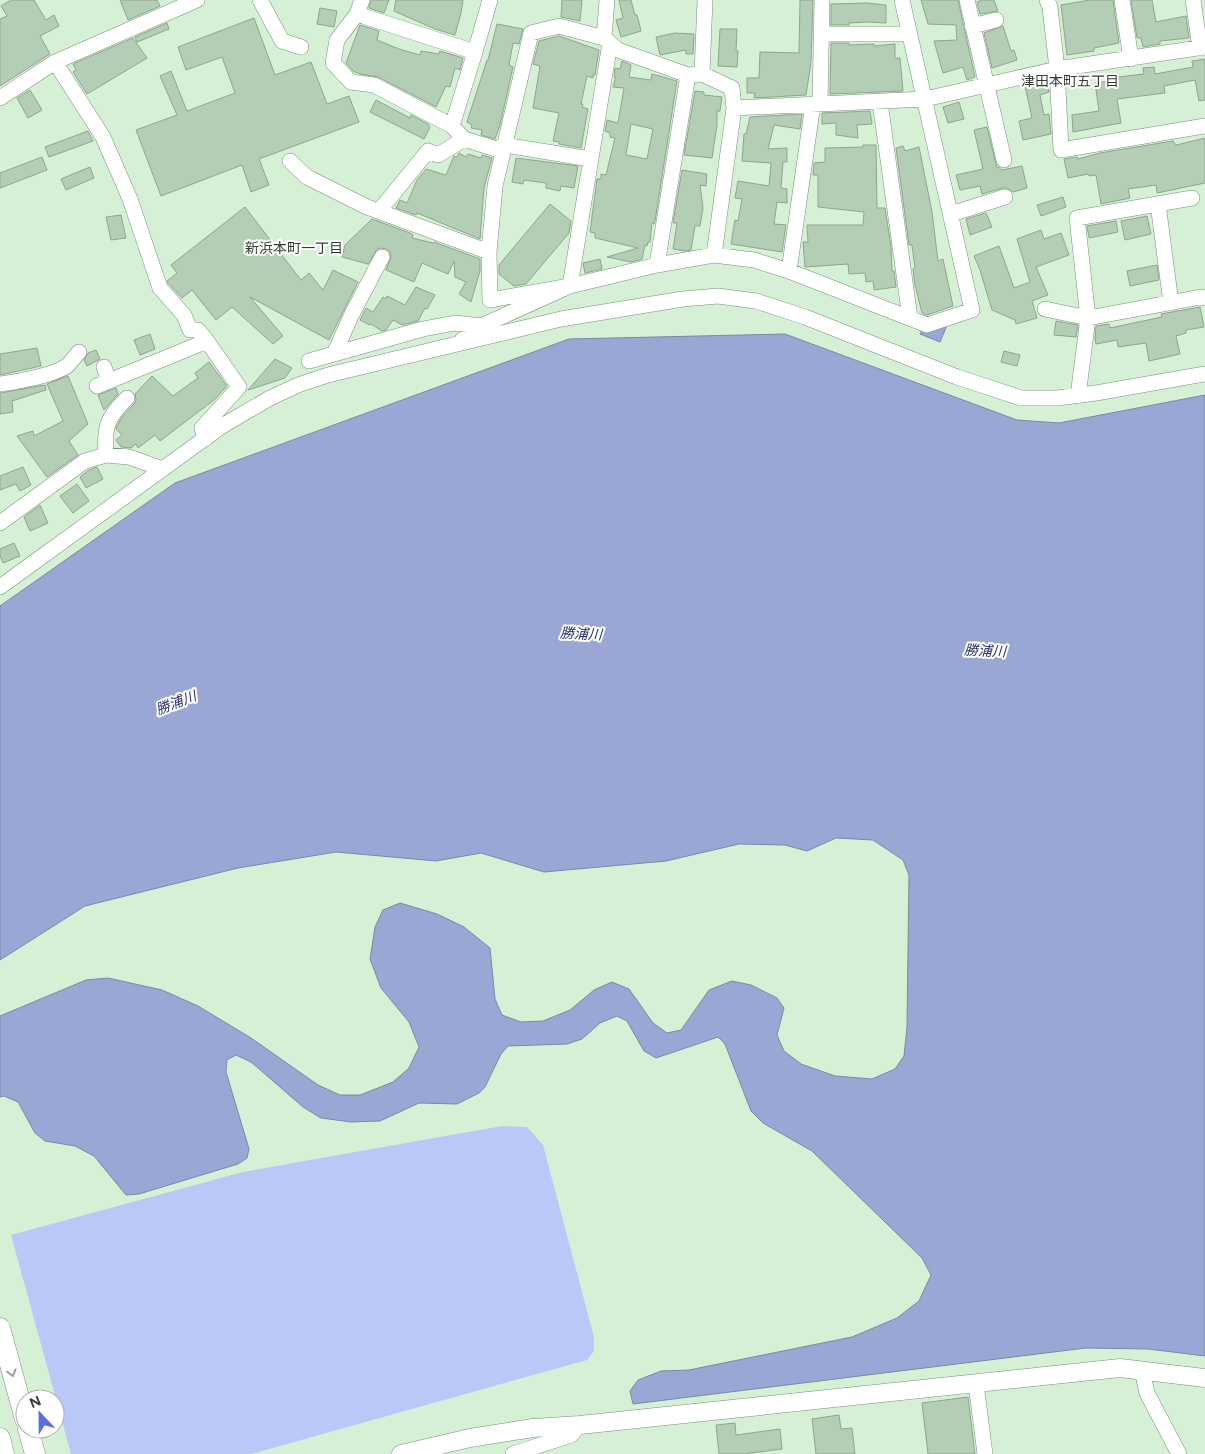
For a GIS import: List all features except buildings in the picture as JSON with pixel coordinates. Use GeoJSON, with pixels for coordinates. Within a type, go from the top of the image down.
{"type":"FeatureCollection","features":[{"type":"Feature","properties":{"kind":"main road"},"geometry":{"type":"LineString","coordinates":[[0,1328],[17,1389]]}},
{"type":"Feature","properties":{"kind":"main road"},"geometry":{"type":"LineString","coordinates":[[0,1438],[4,1454]]}},
{"type":"Feature","properties":{"kind":"main road"},"geometry":{"type":"LineString","coordinates":[[31,1439],[35,1454]]}},
{"type":"Feature","properties":{"kind":"street"},"geometry":{"type":"LineString","coordinates":[[0,98],[55,62],[197,0]]}},
{"type":"Feature","properties":{"kind":"street"},"geometry":{"type":"LineString","coordinates":[[260,0],[282,41],[301,47]]}},
{"type":"Feature","properties":{"kind":"street"},"geometry":{"type":"LineString","coordinates":[[452,126],[476,52],[490,0]]}},
{"type":"Feature","properties":{"kind":"street"},"geometry":{"type":"LineString","coordinates":[[570,286],[607,40],[607,0]]}},
{"type":"Feature","properties":{"kind":"street"},"geometry":{"type":"LineString","coordinates":[[657,265],[695,74],[705,0]]}},
{"type":"Feature","properties":{"kind":"street"},"geometry":{"type":"LineString","coordinates":[[790,271],[817,104],[822,0]]}},
{"type":"Feature","properties":{"kind":"street"},"geometry":{"type":"LineString","coordinates":[[714,255],[734,108],[732,88],[695,74],[618,50],[607,40],[559,26],[531,33],[495,186],[489,252],[490,300],[570,286],[657,265],[714,255],[754,260],[790,271],[928,325],[972,310],[902,0]]}},
{"type":"Feature","properties":{"kind":"street"},"geometry":{"type":"LineString","coordinates":[[967,0],[985,86],[1004,160]]}},
{"type":"Feature","properties":{"kind":"street"},"geometry":{"type":"LineString","coordinates":[[1048,0],[1056,69],[1061,150],[1205,126]]}},
{"type":"Feature","properties":{"kind":"street"},"geometry":{"type":"LineString","coordinates":[[1122,0],[1131,59]]}},
{"type":"Feature","properties":{"kind":"street"},"geometry":{"type":"LineString","coordinates":[[734,108],[925,99],[1056,69],[1203,48],[1193,0]]}},
{"type":"Feature","properties":{"kind":"street"},"geometry":{"type":"LineString","coordinates":[[476,52],[359,7],[337,40],[333,63],[351,82],[374,85],[452,126],[464,139],[496,149],[505,145],[590,159]]}},
{"type":"Feature","properties":{"kind":"street"},"geometry":{"type":"LineString","coordinates":[[972,26],[996,20]]}},
{"type":"Feature","properties":{"kind":"street"},"geometry":{"type":"LineString","coordinates":[[821,34],[910,34]]}},
{"type":"Feature","properties":{"kind":"street"},"geometry":{"type":"LineString","coordinates":[[55,62],[103,136],[130,199],[160,288],[184,315],[190,330],[198,330],[207,341],[239,387],[202,428],[205,439]]}},
{"type":"Feature","properties":{"kind":"street"},"geometry":{"type":"LineString","coordinates":[[880,102],[910,318]]}},
{"type":"Feature","properties":{"kind":"street"},"geometry":{"type":"LineString","coordinates":[[379,211],[428,151],[438,155],[464,139]]}},
{"type":"Feature","properties":{"kind":"street"},"geometry":{"type":"LineString","coordinates":[[290,161],[307,177],[379,211],[489,252]]}},
{"type":"Feature","properties":{"kind":"street"},"geometry":{"type":"LineString","coordinates":[[950,214],[1005,197]]}},
{"type":"Feature","properties":{"kind":"street"},"geometry":{"type":"LineString","coordinates":[[1078,396],[1088,318],[1077,218],[1192,198]]}},
{"type":"Feature","properties":{"kind":"street"},"geometry":{"type":"LineString","coordinates":[[1158,204],[1171,302]]}},
{"type":"Feature","properties":{"kind":"street"},"geometry":{"type":"LineString","coordinates":[[334,354],[352,314],[382,257]]}},
{"type":"Feature","properties":{"kind":"street"},"geometry":{"type":"LineString","coordinates":[[457,344],[481,326],[570,286]]}},
{"type":"Feature","properties":{"kind":"street"},"geometry":{"type":"LineString","coordinates":[[0,586],[222,426],[270,398],[298,385],[328,375],[561,319],[683,299],[718,296],[756,301],[805,317],[958,377],[1021,398],[1078,396],[1205,374]]}},
{"type":"Feature","properties":{"kind":"street"},"geometry":{"type":"LineString","coordinates":[[1045,309],[1088,318],[1171,302],[1205,298]]}},
{"type":"Feature","properties":{"kind":"street"},"geometry":{"type":"LineString","coordinates":[[309,361],[424,329],[455,324],[481,326]]}},
{"type":"Feature","properties":{"kind":"street"},"geometry":{"type":"LineString","coordinates":[[103,378],[166,352],[207,341]]}},
{"type":"Feature","properties":{"kind":"street"},"geometry":{"type":"LineString","coordinates":[[0,384],[17,382],[60,370],[68,365],[79,352]]}},
{"type":"Feature","properties":{"kind":"street"},"geometry":{"type":"LineString","coordinates":[[106,455],[107,425],[112,413],[127,398]]}},
{"type":"Feature","properties":{"kind":"street"},"geometry":{"type":"LineString","coordinates":[[0,523],[85,461],[106,455],[129,457],[163,469]]}},
{"type":"Feature","properties":{"kind":"street"},"geometry":{"type":"LineString","coordinates":[[407,1453],[479,1436],[533,1428],[580,1425],[1120,1368],[1205,1378]]}},
{"type":"Feature","properties":{"kind":"street"},"geometry":{"type":"LineString","coordinates":[[1142,1370],[1146,1393],[1179,1454]]}},
{"type":"Feature","properties":{"kind":"street"},"geometry":{"type":"LineString","coordinates":[[976,1384],[985,1454]]}},
{"type":"Feature","properties":{"kind":"street"},"geometry":{"type":"LineString","coordinates":[[513,1454],[571,1435],[580,1425]]}},
{"type":"Feature","properties":{"kind":"shaded area"},"geometry":{"type":"Polygon","coordinates":[[[502,1126],[527,1127],[543,1145],[594,1337],[594,1351],[587,1360],[251,1454],[71,1454],[65,1432],[65,1389],[53,1389],[11,1235],[243,1172],[502,1126]]]}},
{"type":"Feature","properties":{"kind":"water"},"geometry":{"type":"Polygon","coordinates":[[[948,323],[940,342],[920,334],[923,328],[948,323]]]}},
{"type":"Feature","properties":{"kind":"water","name":"勝浦川"},"geometry":{"type":"Polygon","coordinates":[[[785,334],[1017,420],[1059,423],[1205,395],[1205,1356],[1148,1349],[1086,1348],[633,1404],[630,1391],[638,1380],[661,1371],[689,1370],[852,1337],[897,1318],[919,1301],[931,1275],[922,1258],[812,1151],[763,1123],[751,1111],[725,1044],[718,1037],[656,1058],[644,1051],[627,1021],[617,1016],[600,1023],[582,1039],[567,1044],[508,1046],[501,1054],[485,1087],[479,1093],[457,1104],[419,1103],[380,1121],[351,1122],[321,1118],[303,1107],[251,1062],[236,1055],[227,1060],[226,1072],[249,1149],[247,1158],[238,1164],[139,1194],[126,1195],[94,1156],[75,1146],[45,1141],[35,1133],[18,1102],[4,1096],[0,1097],[0,1016],[86,980],[108,978],[162,990],[198,1006],[251,1038],[318,1085],[340,1095],[360,1095],[393,1082],[409,1068],[419,1047],[409,1022],[381,988],[370,959],[375,927],[383,910],[400,903],[437,914],[464,927],[490,948],[495,999],[502,1015],[521,1022],[543,1021],[570,1010],[594,990],[612,982],[629,989],[653,1023],[667,1033],[681,1030],[709,990],[732,981],[751,985],[777,998],[784,1008],[777,1035],[784,1051],[801,1064],[835,1076],[872,1079],[895,1069],[904,1056],[907,1027],[909,875],[903,860],[873,840],[836,838],[807,851],[785,845],[739,844],[666,861],[544,872],[481,853],[436,861],[336,852],[238,868],[85,906],[0,960],[0,606],[175,483],[569,339],[785,334]]]}},
{"type":"Feature","properties":{"kind":"district","name":"津田本町五丁目"},"geometry":{"type":"Point","coordinates":[1070,81]}},
{"type":"Feature","properties":{"kind":"district","name":"新浜本町一丁目"},"geometry":{"type":"Point","coordinates":[294,248]}}]}
